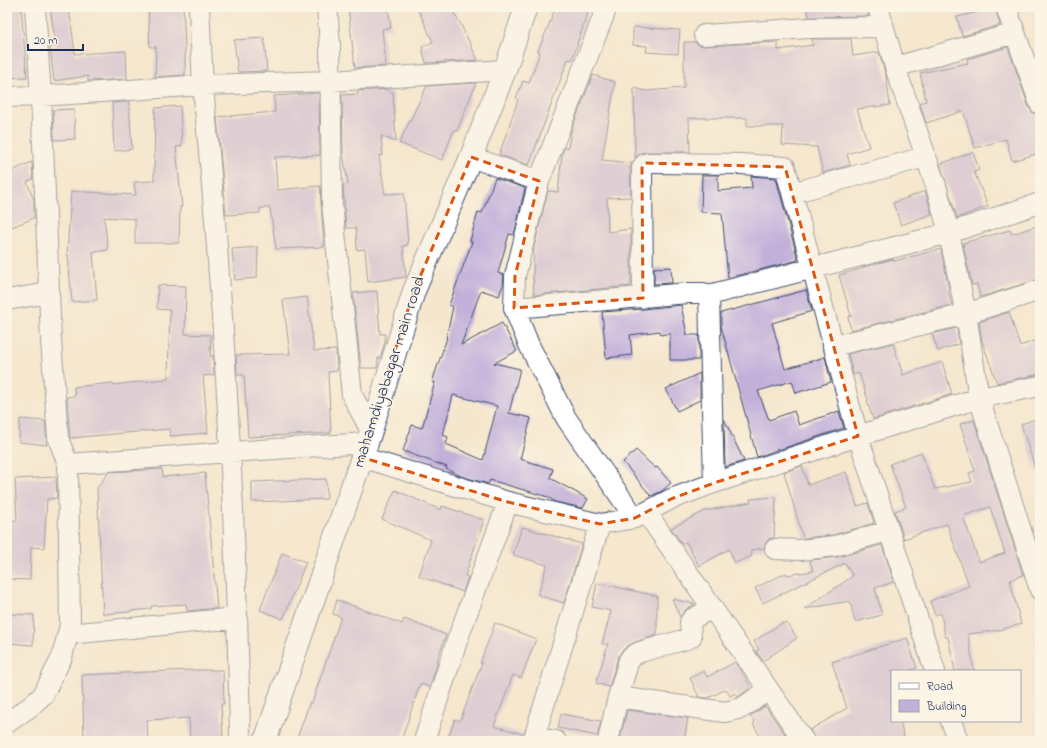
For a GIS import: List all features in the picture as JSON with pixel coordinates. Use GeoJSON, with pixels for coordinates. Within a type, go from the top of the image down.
{"type":"FeatureCollection","features":[{"type":"Feature","properties":{"kind":"main road","name":"mahamdiyabagar main road"},"geometry":{"type":"LineString","coordinates":[[265,741],[366,444],[414,291],[471,157],[505,70],[526,7]]}},
{"type":"Feature","properties":{"kind":"street"},"geometry":{"type":"LineString","coordinates":[[7,723],[31,706],[43,695],[62,657],[70,625],[68,464],[58,438],[48,293],[42,96],[35,7]]}},
{"type":"Feature","properties":{"kind":"street"},"geometry":{"type":"LineString","coordinates":[[199,7],[203,85],[218,261],[230,452],[240,734],[242,741]]}},
{"type":"Feature","properties":{"kind":"street"},"geometry":{"type":"LineString","coordinates":[[327,7],[331,81],[332,204],[352,395],[366,444]]}},
{"type":"Feature","properties":{"kind":"street"},"geometry":{"type":"LineString","coordinates":[[607,7],[539,181],[515,276],[514,308],[529,345],[566,418],[713,608],[804,741]]}},
{"type":"Feature","properties":{"kind":"street"},"geometry":{"type":"LineString","coordinates":[[878,7],[895,67],[936,186],[949,233],[966,314],[979,398],[1040,590]]}},
{"type":"Feature","properties":{"kind":"street"},"geometry":{"type":"LineString","coordinates":[[1006,7],[1040,104]]}},
{"type":"Feature","properties":{"kind":"street"},"geometry":{"type":"LineString","coordinates":[[704,35],[810,28],[883,26]]}},
{"type":"Feature","properties":{"kind":"street"},"geometry":{"type":"LineString","coordinates":[[895,67],[1015,33]]}},
{"type":"Feature","properties":{"kind":"street"},"geometry":{"type":"LineString","coordinates":[[7,97],[203,85],[331,81],[505,70]]}},
{"type":"Feature","properties":{"kind":"street"},"geometry":{"type":"LineString","coordinates":[[471,157],[539,181]]}},
{"type":"Feature","properties":{"kind":"street"},"geometry":{"type":"LineString","coordinates":[[792,193],[925,157]]}},
{"type":"Feature","properties":{"kind":"street"},"geometry":{"type":"LineString","coordinates":[[643,298],[642,168],[645,163],[741,164],[785,167],[858,436],[935,670]]}},
{"type":"Feature","properties":{"kind":"street"},"geometry":{"type":"LineString","coordinates":[[514,308],[688,293],[703,293],[709,295],[949,233],[1040,202]]}},
{"type":"Feature","properties":{"kind":"street"},"geometry":{"type":"LineString","coordinates":[[834,346],[966,314],[1040,290]]}},
{"type":"Feature","properties":{"kind":"street"},"geometry":{"type":"LineString","coordinates":[[7,300],[48,293]]}},
{"type":"Feature","properties":{"kind":"street"},"geometry":{"type":"LineString","coordinates":[[709,295],[714,483]]}},
{"type":"Feature","properties":{"kind":"street"},"geometry":{"type":"LineString","coordinates":[[68,464],[366,444],[508,502],[600,524],[640,515],[671,499],[714,483],[979,398],[1040,386]]}},
{"type":"Feature","properties":{"kind":"street"},"geometry":{"type":"LineString","coordinates":[[424,741],[458,638],[508,502]]}},
{"type":"Feature","properties":{"kind":"street"},"geometry":{"type":"LineString","coordinates":[[556,741],[534,739],[600,524]]}},
{"type":"Feature","properties":{"kind":"street"},"geometry":{"type":"LineString","coordinates":[[776,549],[801,550],[835,546],[888,531]]}},
{"type":"Feature","properties":{"kind":"street"},"geometry":{"type":"LineString","coordinates":[[608,741],[618,697],[629,660],[634,655],[687,639],[691,636],[690,622],[692,619],[713,608]]}},
{"type":"Feature","properties":{"kind":"street"},"geometry":{"type":"LineString","coordinates":[[68,634],[237,618]]}},
{"type":"Feature","properties":{"kind":"street"},"geometry":{"type":"LineString","coordinates":[[618,697],[725,712],[742,708],[768,690]]}},
{"type":"Feature","properties":{"kind":"street"},"geometry":{"type":"LineString","coordinates":[[951,722],[958,741]]}},
{"type":"Feature","properties":{"kind":"highlighted area"},"geometry":{"type":"Polygon","coordinates":[[[471,157],[539,181],[515,276],[514,308],[643,298],[642,168],[645,163],[785,167],[858,436],[714,483],[671,499],[635,518],[600,524],[508,502],[361,457],[414,291],[471,157]]]}},
{"type":"Feature","properties":{"kind":"building"},"geometry":{"type":"Polygon","coordinates":[[[7,7],[21,7],[27,77],[7,78],[7,7]]]}},
{"type":"Feature","properties":{"kind":"building"},"geometry":{"type":"Polygon","coordinates":[[[50,7],[69,7],[75,54],[126,51],[127,79],[88,81],[88,76],[54,81],[50,47],[56,46],[50,7]]]}},
{"type":"Feature","properties":{"kind":"building"},"geometry":{"type":"Polygon","coordinates":[[[148,7],[183,7],[185,75],[155,77],[156,47],[150,47],[148,7]]]}},
{"type":"Feature","properties":{"kind":"building"},"geometry":{"type":"Polygon","coordinates":[[[348,7],[388,7],[391,28],[382,29],[386,66],[355,68],[348,7]]]}},
{"type":"Feature","properties":{"kind":"building"},"geometry":{"type":"Polygon","coordinates":[[[417,7],[450,7],[460,23],[478,60],[426,63],[422,47],[433,42],[417,7]]]}},
{"type":"Feature","properties":{"kind":"building"},"geometry":{"type":"Polygon","coordinates":[[[556,7],[590,7],[572,60],[568,59],[529,165],[499,155],[518,100],[516,98],[523,81],[529,83],[540,52],[538,51],[556,7]]]}},
{"type":"Feature","properties":{"kind":"building"},"geometry":{"type":"Polygon","coordinates":[[[807,7],[867,7],[869,16],[809,17],[807,7]]]}},
{"type":"Feature","properties":{"kind":"building"},"geometry":{"type":"Polygon","coordinates":[[[995,8],[1000,25],[962,36],[957,17],[995,8]]]}},
{"type":"Feature","properties":{"kind":"building"},"geometry":{"type":"Polygon","coordinates":[[[633,27],[680,30],[678,54],[646,52],[647,46],[633,45],[633,27]]]}},
{"type":"Feature","properties":{"kind":"building"},"geometry":{"type":"Polygon","coordinates":[[[264,38],[267,71],[238,72],[234,40],[264,38]]]}},
{"type":"Feature","properties":{"kind":"building"},"geometry":{"type":"Polygon","coordinates":[[[812,39],[851,39],[853,56],[879,52],[886,76],[890,105],[857,109],[869,147],[847,154],[850,165],[823,173],[817,147],[782,145],[783,126],[747,126],[747,118],[689,118],[690,152],[646,152],[641,153],[635,158],[634,88],[646,91],[684,88],[684,42],[695,42],[699,45],[705,46],[778,42],[778,50],[813,45],[812,39]]]}},
{"type":"Feature","properties":{"kind":"building"},"geometry":{"type":"Polygon","coordinates":[[[1008,47],[1029,108],[1033,113],[1040,115],[1040,153],[1012,161],[1006,139],[975,148],[963,111],[926,123],[920,103],[926,101],[920,73],[968,63],[967,59],[1008,47]]]}},
{"type":"Feature","properties":{"kind":"building"},"geometry":{"type":"Polygon","coordinates":[[[593,75],[615,82],[602,160],[632,163],[630,168],[631,197],[607,198],[608,232],[631,229],[631,286],[534,295],[534,247],[548,191],[558,192],[562,154],[564,148],[568,148],[571,131],[593,75]]]}},
{"type":"Feature","properties":{"kind":"building"},"geometry":{"type":"Polygon","coordinates":[[[476,83],[457,131],[454,130],[442,160],[399,143],[427,86],[476,83]]]}},
{"type":"Feature","properties":{"kind":"building"},"geometry":{"type":"Polygon","coordinates":[[[389,89],[389,92],[393,92],[396,142],[381,136],[383,155],[379,156],[385,194],[404,193],[408,245],[403,246],[406,277],[368,282],[365,249],[357,250],[356,228],[346,228],[343,185],[348,184],[343,153],[342,95],[358,94],[358,91],[389,89]]]}},
{"type":"Feature","properties":{"kind":"building"},"geometry":{"type":"Polygon","coordinates":[[[319,93],[320,155],[275,157],[277,190],[320,186],[324,247],[276,249],[270,208],[260,208],[260,213],[226,215],[217,117],[275,112],[274,96],[319,93]]]}},
{"type":"Feature","properties":{"kind":"building"},"geometry":{"type":"Polygon","coordinates":[[[129,102],[132,149],[114,151],[112,103],[129,102]]]}},
{"type":"Feature","properties":{"kind":"building"},"geometry":{"type":"Polygon","coordinates":[[[180,106],[182,146],[176,147],[182,207],[180,207],[179,243],[135,243],[135,219],[104,217],[108,250],[93,252],[97,300],[72,302],[68,255],[67,256],[71,191],[136,195],[134,182],[154,181],[155,108],[180,106]]]}},
{"type":"Feature","properties":{"kind":"building"},"geometry":{"type":"Polygon","coordinates":[[[74,109],[75,139],[54,140],[53,110],[74,109]]]}},
{"type":"Feature","properties":{"kind":"building"},"geometry":{"type":"Polygon","coordinates":[[[973,152],[979,170],[974,172],[988,206],[957,218],[940,164],[973,152]]]}},
{"type":"Feature","properties":{"kind":"building"},"geometry":{"type":"Polygon","coordinates":[[[32,162],[33,179],[27,182],[34,200],[34,218],[7,229],[7,173],[32,162]]]}},
{"type":"Feature","properties":{"kind":"building"},"geometry":{"type":"Polygon","coordinates":[[[702,175],[718,175],[718,191],[752,188],[751,176],[776,178],[798,260],[728,278],[722,213],[701,212],[702,175]]]}},
{"type":"Feature","properties":{"kind":"building"},"geometry":{"type":"Polygon","coordinates":[[[495,178],[525,188],[514,235],[509,234],[498,273],[504,275],[503,285],[499,296],[481,290],[461,345],[502,323],[517,351],[494,363],[520,369],[509,413],[531,418],[520,459],[553,469],[550,478],[588,499],[583,508],[555,502],[548,497],[490,480],[488,484],[461,476],[446,469],[447,467],[403,451],[412,425],[422,428],[435,382],[432,382],[447,338],[453,307],[449,305],[472,242],[470,241],[478,212],[482,213],[495,178]],[[453,395],[443,435],[448,437],[446,444],[483,460],[497,406],[453,395]]]}},
{"type":"Feature","properties":{"kind":"building"},"geometry":{"type":"Polygon","coordinates":[[[925,191],[932,214],[901,225],[893,203],[925,191]]]}},
{"type":"Feature","properties":{"kind":"building"},"geometry":{"type":"Polygon","coordinates":[[[1040,225],[1040,279],[980,297],[977,284],[972,285],[963,243],[1010,230],[1012,234],[1040,225]]]}},
{"type":"Feature","properties":{"kind":"building"},"geometry":{"type":"Polygon","coordinates":[[[258,247],[257,278],[235,280],[232,249],[258,247]]]}},
{"type":"Feature","properties":{"kind":"building"},"geometry":{"type":"Polygon","coordinates":[[[941,249],[948,291],[952,305],[851,330],[848,317],[851,316],[839,275],[893,259],[894,261],[941,249]]]}},
{"type":"Feature","properties":{"kind":"building"},"geometry":{"type":"Polygon","coordinates":[[[671,267],[672,283],[654,284],[654,268],[671,267]]]}},
{"type":"Feature","properties":{"kind":"building"},"geometry":{"type":"Polygon","coordinates":[[[158,285],[186,286],[185,334],[211,335],[210,356],[213,356],[214,375],[203,376],[208,433],[170,436],[169,429],[70,438],[67,397],[75,396],[74,387],[113,383],[113,385],[168,378],[170,310],[157,309],[158,285]]]}},
{"type":"Feature","properties":{"kind":"building"},"geometry":{"type":"Polygon","coordinates":[[[806,290],[812,311],[772,323],[785,369],[825,357],[831,382],[796,393],[792,381],[758,391],[769,420],[794,411],[799,425],[839,411],[844,428],[778,450],[777,448],[777,450],[757,457],[721,326],[721,313],[806,290]]]}},
{"type":"Feature","properties":{"kind":"building"},"geometry":{"type":"Polygon","coordinates":[[[377,291],[380,334],[385,334],[385,342],[380,358],[378,358],[377,368],[361,368],[353,293],[377,291]]]}},
{"type":"Feature","properties":{"kind":"building"},"geometry":{"type":"Polygon","coordinates":[[[307,297],[314,351],[336,350],[337,371],[328,372],[331,433],[248,437],[244,375],[237,375],[236,355],[290,354],[283,300],[307,297]]]}},
{"type":"Feature","properties":{"kind":"building"},"geometry":{"type":"Polygon","coordinates":[[[681,305],[687,335],[699,335],[699,360],[670,360],[670,333],[661,335],[660,331],[630,335],[632,355],[606,358],[602,312],[681,305]]]}},
{"type":"Feature","properties":{"kind":"building"},"geometry":{"type":"Polygon","coordinates":[[[1009,312],[1020,346],[1040,339],[1040,374],[997,383],[982,341],[979,322],[1009,312]]]}},
{"type":"Feature","properties":{"kind":"building"},"geometry":{"type":"Polygon","coordinates":[[[957,328],[959,344],[938,351],[932,334],[957,328]]]}},
{"type":"Feature","properties":{"kind":"building"},"geometry":{"type":"Polygon","coordinates":[[[893,343],[903,375],[942,362],[952,394],[873,419],[859,373],[853,375],[848,354],[893,343]]]}},
{"type":"Feature","properties":{"kind":"building"},"geometry":{"type":"Polygon","coordinates":[[[700,373],[700,400],[677,411],[666,389],[700,373]]]}},
{"type":"Feature","properties":{"kind":"building"},"geometry":{"type":"Polygon","coordinates":[[[1040,418],[1040,473],[1037,474],[1021,424],[1040,418]]]}},
{"type":"Feature","properties":{"kind":"building"},"geometry":{"type":"Polygon","coordinates":[[[20,419],[45,421],[47,445],[19,442],[20,419]]]}},
{"type":"Feature","properties":{"kind":"building"},"geometry":{"type":"Polygon","coordinates":[[[724,419],[744,461],[725,467],[725,466],[724,419]]]}},
{"type":"Feature","properties":{"kind":"building"},"geometry":{"type":"Polygon","coordinates":[[[974,420],[1023,575],[1010,580],[1021,624],[999,630],[968,634],[974,670],[955,670],[948,637],[945,637],[941,613],[935,615],[930,601],[969,586],[947,524],[904,539],[895,511],[906,507],[890,464],[921,452],[935,489],[972,482],[969,473],[975,471],[960,424],[974,420]],[[990,507],[963,516],[979,562],[1005,553],[990,507]]]}},
{"type":"Feature","properties":{"kind":"building"},"geometry":{"type":"Polygon","coordinates":[[[636,450],[655,468],[657,467],[671,483],[662,491],[651,496],[623,462],[636,450]]]}},
{"type":"Feature","properties":{"kind":"building"},"geometry":{"type":"Polygon","coordinates":[[[802,466],[808,485],[846,472],[857,506],[868,503],[874,523],[833,535],[803,538],[784,472],[802,466]]]}},
{"type":"Feature","properties":{"kind":"building"},"geometry":{"type":"Polygon","coordinates":[[[162,469],[163,477],[205,473],[217,608],[187,611],[186,604],[151,606],[151,609],[103,614],[97,488],[109,472],[162,469]]]}},
{"type":"Feature","properties":{"kind":"building"},"geometry":{"type":"Polygon","coordinates":[[[56,477],[57,498],[47,499],[44,548],[31,547],[30,580],[7,579],[7,520],[17,521],[15,479],[56,477]]]}},
{"type":"Feature","properties":{"kind":"building"},"geometry":{"type":"Polygon","coordinates":[[[326,479],[327,499],[252,502],[252,482],[326,479]]]}},
{"type":"Feature","properties":{"kind":"building"},"geometry":{"type":"Polygon","coordinates":[[[395,490],[441,510],[442,506],[484,520],[465,576],[468,577],[463,592],[419,576],[431,540],[382,519],[395,490]]]}},
{"type":"Feature","properties":{"kind":"building"},"geometry":{"type":"Polygon","coordinates":[[[776,497],[774,538],[769,539],[764,548],[751,550],[752,556],[735,563],[729,549],[699,566],[686,542],[682,544],[671,528],[705,511],[751,502],[750,499],[776,497]]]}},
{"type":"Feature","properties":{"kind":"building"},"geometry":{"type":"Polygon","coordinates":[[[522,527],[582,544],[564,603],[538,595],[547,565],[513,555],[522,527]]]}},
{"type":"Feature","properties":{"kind":"building"},"geometry":{"type":"Polygon","coordinates":[[[882,545],[894,582],[875,588],[882,615],[855,622],[850,601],[804,609],[853,576],[845,563],[763,603],[755,588],[786,573],[787,575],[813,571],[811,560],[838,557],[882,545]]]}},
{"type":"Feature","properties":{"kind":"building"},"geometry":{"type":"Polygon","coordinates":[[[282,553],[306,562],[283,619],[260,610],[282,553]]]}},
{"type":"Feature","properties":{"kind":"building"},"geometry":{"type":"Polygon","coordinates":[[[597,583],[657,596],[657,635],[635,642],[621,652],[618,657],[609,687],[596,683],[608,644],[602,644],[611,611],[592,607],[597,583]]]}},
{"type":"Feature","properties":{"kind":"building"},"geometry":{"type":"Polygon","coordinates":[[[672,599],[695,604],[686,609],[680,617],[672,599]]]}},
{"type":"Feature","properties":{"kind":"building"},"geometry":{"type":"Polygon","coordinates":[[[337,600],[402,624],[404,619],[446,635],[436,663],[430,687],[420,684],[401,741],[296,741],[310,702],[312,703],[341,617],[333,614],[337,600]]]}},
{"type":"Feature","properties":{"kind":"building"},"geometry":{"type":"Polygon","coordinates":[[[7,614],[34,615],[33,645],[7,643],[7,614]]]}},
{"type":"Feature","properties":{"kind":"building"},"geometry":{"type":"Polygon","coordinates":[[[495,623],[536,639],[521,678],[513,675],[494,726],[523,734],[522,741],[447,741],[455,719],[460,721],[482,663],[480,663],[495,623]]]}},
{"type":"Feature","properties":{"kind":"building"},"geometry":{"type":"Polygon","coordinates":[[[782,623],[787,623],[797,638],[763,661],[756,651],[759,650],[754,641],[782,623]]]}},
{"type":"Feature","properties":{"kind":"building"},"geometry":{"type":"Polygon","coordinates":[[[907,638],[917,668],[911,670],[891,670],[891,722],[900,722],[905,741],[815,741],[810,730],[847,708],[832,662],[907,638]]]}},
{"type":"Feature","properties":{"kind":"building"},"geometry":{"type":"Polygon","coordinates":[[[735,662],[751,687],[738,697],[735,693],[730,696],[726,689],[708,698],[699,697],[690,678],[704,671],[707,677],[735,662]]]}},
{"type":"Feature","properties":{"kind":"building"},"geometry":{"type":"Polygon","coordinates":[[[223,670],[224,704],[221,704],[223,741],[190,741],[189,718],[147,720],[148,741],[84,741],[82,675],[223,670]]]}},
{"type":"Feature","properties":{"kind":"building"},"geometry":{"type":"Polygon","coordinates":[[[765,706],[790,741],[763,741],[753,724],[755,722],[750,716],[765,706]]]}},
{"type":"Feature","properties":{"kind":"building"},"geometry":{"type":"Polygon","coordinates":[[[627,710],[688,718],[684,741],[620,740],[627,710]]]}},
{"type":"Feature","properties":{"kind":"building"},"geometry":{"type":"Polygon","coordinates":[[[561,714],[601,721],[597,736],[558,728],[561,714]]]}}]}
